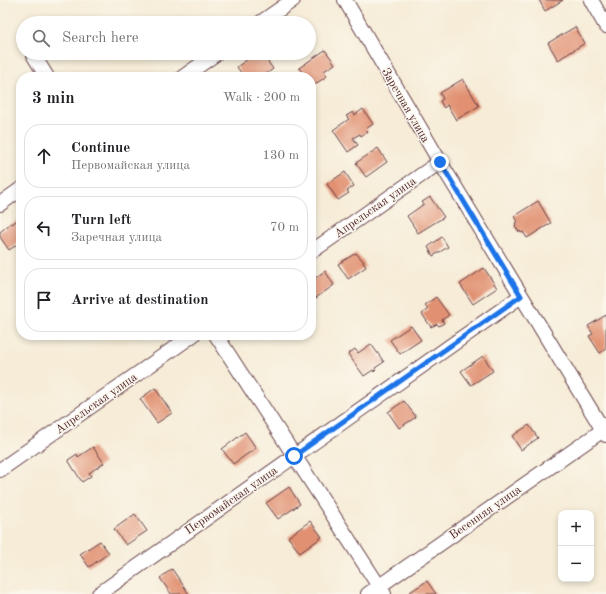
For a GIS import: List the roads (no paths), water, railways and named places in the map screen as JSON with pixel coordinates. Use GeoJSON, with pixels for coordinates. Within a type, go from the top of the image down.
{"type":"FeatureCollection","features":[{"type":"Feature","properties":{"kind":"street"},"geometry":{"type":"LineString","coordinates":[[270,16],[293,0]]}},
{"type":"Feature","properties":{"kind":"street","name":"Заречная улица"},"geometry":{"type":"LineString","coordinates":[[345,0],[440,162],[604,432]]}},
{"type":"Feature","properties":{"kind":"street"},"geometry":{"type":"LineString","coordinates":[[591,0],[606,26]]}},
{"type":"Feature","properties":{"kind":"street"},"geometry":{"type":"LineString","coordinates":[[36,60],[44,72]]}},
{"type":"Feature","properties":{"kind":"street"},"geometry":{"type":"LineString","coordinates":[[190,72],[207,60]]}},
{"type":"Feature","properties":{"kind":"street","name":"Апрельская улица"},"geometry":{"type":"LineString","coordinates":[[316,249],[440,162]]}},
{"type":"Feature","properties":{"kind":"street"},"geometry":{"type":"LineString","coordinates":[[0,204],[16,193]]}},
{"type":"Feature","properties":{"kind":"street","name":"Первомайская улица"},"geometry":{"type":"LineString","coordinates":[[99,594],[521,296]]}},
{"type":"Feature","properties":{"kind":"street","name":"Апрельская улица"},"geometry":{"type":"LineString","coordinates":[[0,470],[186,340]]}},
{"type":"Feature","properties":{"kind":"street"},"geometry":{"type":"LineString","coordinates":[[219,340],[294,456],[377,591]]}},
{"type":"Feature","properties":{"kind":"street","name":"Весенняя улица"},"geometry":{"type":"LineString","coordinates":[[377,591],[604,432]]}}]}
